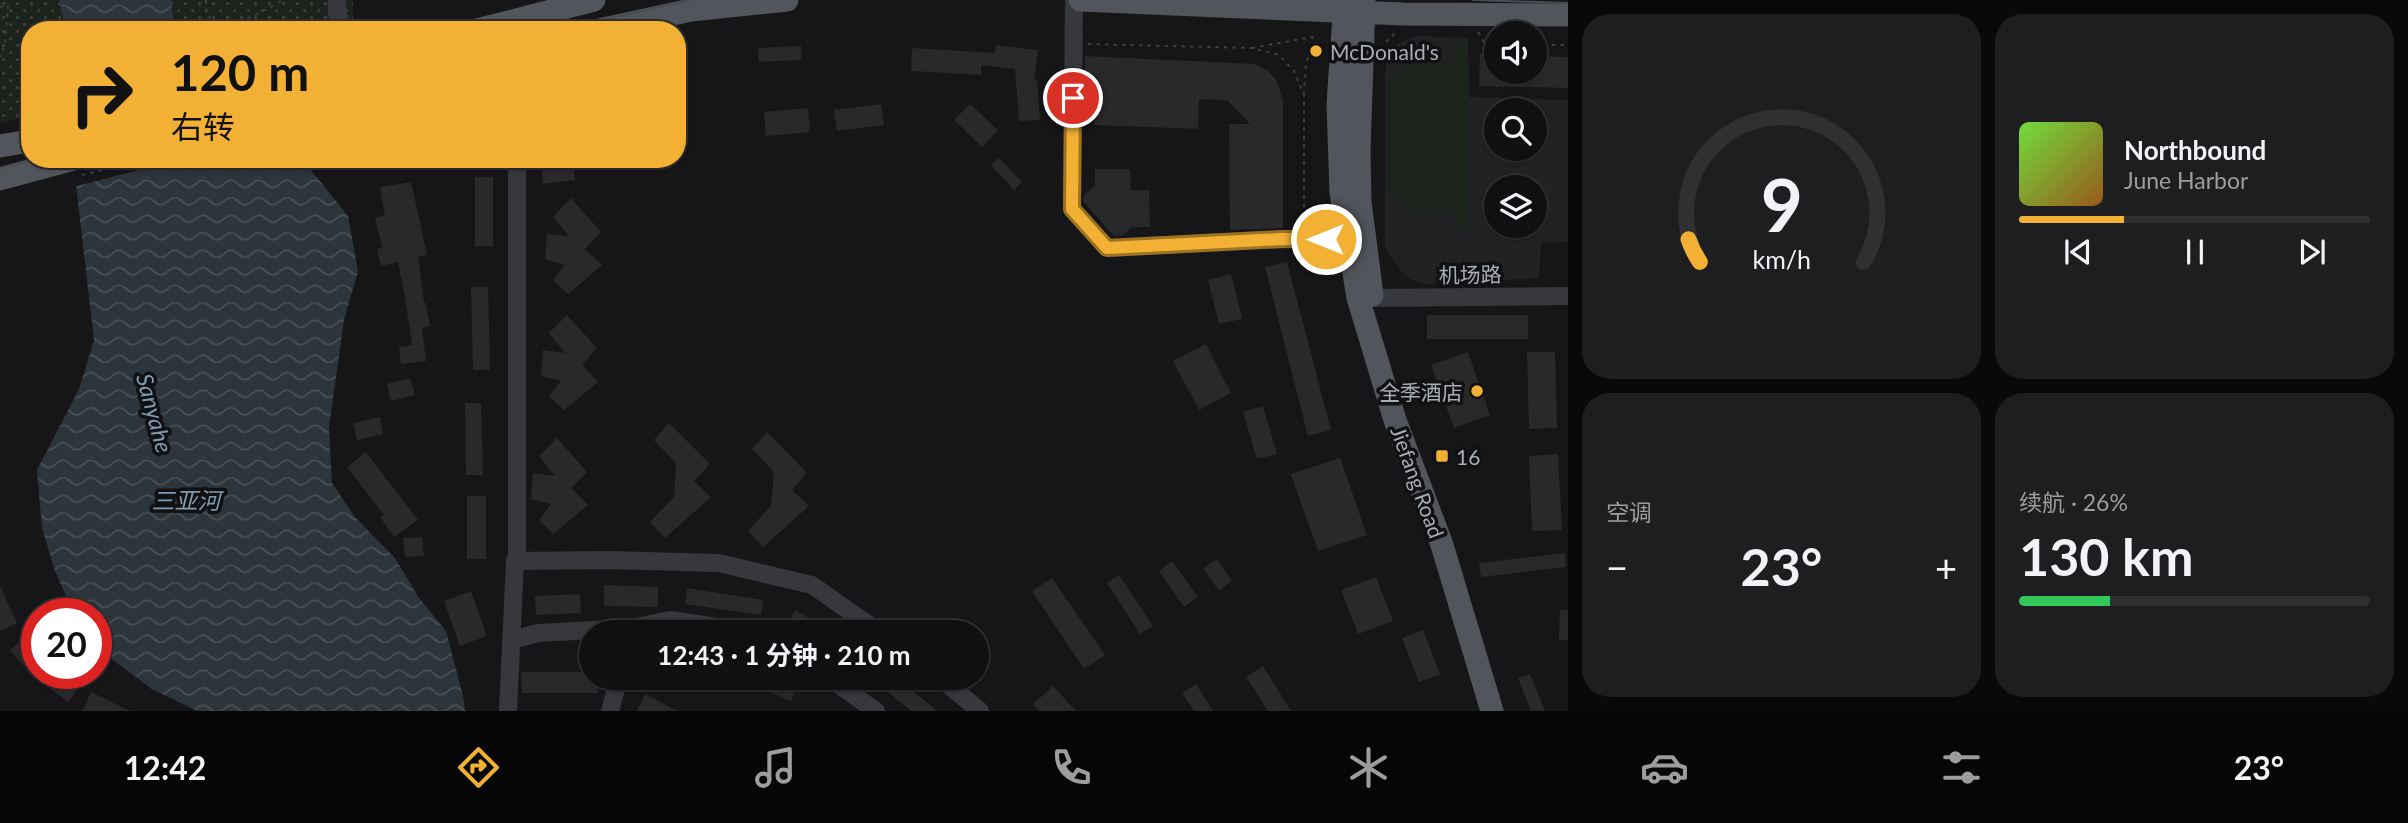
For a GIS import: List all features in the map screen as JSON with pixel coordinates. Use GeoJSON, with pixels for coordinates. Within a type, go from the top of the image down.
{"type":"FeatureCollection","features":[{"type":"Feature","properties":{"kind":"main road"},"geometry":{"type":"LineString","coordinates":[[512,21],[594,0]]}},
{"type":"Feature","properties":{"kind":"main road"},"geometry":{"type":"LineString","coordinates":[[640,21],[691,10],[787,0]]}},
{"type":"Feature","properties":{"kind":"main road"},"geometry":{"type":"LineString","coordinates":[[1080,0],[1354,6],[1568,15]]}},
{"type":"Feature","properties":{"kind":"main road","name":"Jiefang Road"},"geometry":{"type":"LineString","coordinates":[[1354,6],[1338,104],[1341,192],[1358,298],[1395,420],[1442,545],[1492,711]]}},
{"type":"Feature","properties":{"kind":"main road","name":"Jiefang Road"},"geometry":{"type":"LineString","coordinates":[[1354,6],[1360,202],[1372,298],[1408,412],[1454,541],[1505,711]]}},
{"type":"Feature","properties":{"kind":"main road"},"geometry":{"type":"LineString","coordinates":[[0,146],[21,142]]}},
{"type":"Feature","properties":{"kind":"main road"},"geometry":{"type":"LineString","coordinates":[[0,179],[39,168]]}},
{"type":"Feature","properties":{"kind":"street"},"geometry":{"type":"LineString","coordinates":[[338,0],[340,21]]}},
{"type":"Feature","properties":{"kind":"street"},"geometry":{"type":"LineString","coordinates":[[1074,0],[1072,209],[1107,248],[1304,239],[1348,240]]}},
{"type":"Feature","properties":{"kind":"street"},"geometry":{"type":"LineString","coordinates":[[508,711],[517,555],[517,168]]}},
{"type":"Feature","properties":{"kind":"street","name":"机场路"},"geometry":{"type":"LineString","coordinates":[[1372,298],[1568,296]]}},
{"type":"Feature","properties":{"kind":"street"},"geometry":{"type":"LineString","coordinates":[[515,561],[609,559],[719,563],[812,585],[862,620]]}},
{"type":"Feature","properties":{"kind":"street"},"geometry":{"type":"LineString","coordinates":[[512,640],[538,633],[579,632]]}},
{"type":"Feature","properties":{"kind":"street"},"geometry":{"type":"LineString","coordinates":[[610,711],[616,690]]}},
{"type":"Feature","properties":{"kind":"street"},"geometry":{"type":"LineString","coordinates":[[846,690],[876,711]]}},
{"type":"Feature","properties":{"kind":"street"},"geometry":{"type":"LineString","coordinates":[[955,690],[980,711]]}},
{"type":"Feature","properties":{"kind":"path"},"geometry":{"type":"LineString","coordinates":[[206,0],[206,15],[216,21]]}},
{"type":"Feature","properties":{"kind":"path"},"geometry":{"type":"LineString","coordinates":[[240,21],[283,0]]}},
{"type":"Feature","properties":{"kind":"path"},"geometry":{"type":"LineString","coordinates":[[0,7],[8,5],[5,44],[0,57]]}},
{"type":"Feature","properties":{"kind":"path"},"geometry":{"type":"LineString","coordinates":[[1381,47],[1402,26]]}},
{"type":"Feature","properties":{"kind":"path"},"geometry":{"type":"LineString","coordinates":[[1475,28],[1484,42]]}},
{"type":"Feature","properties":{"kind":"path"},"geometry":{"type":"LineString","coordinates":[[1073,43],[1251,48],[1312,37],[1316,41],[1306,63],[1304,95],[1304,239]]}},
{"type":"Feature","properties":{"kind":"path"},"geometry":{"type":"LineString","coordinates":[[1547,45],[1568,45]]}},
{"type":"Feature","properties":{"kind":"path"},"geometry":{"type":"LineString","coordinates":[[1251,48],[1279,55],[1294,71],[1304,95]]}},
{"type":"Feature","properties":{"kind":"shaded area"},"geometry":{"type":"Polygon","coordinates":[[[0,0],[353,0],[353,21],[21,21],[21,117],[0,123],[0,0]]]}},
{"type":"Feature","properties":{"kind":"shaded area"},"geometry":{"type":"Polygon","coordinates":[[[1417,36],[1468,38],[1469,97],[1502,98],[1484,98],[1484,161],[1547,161],[1547,99],[1568,100],[1568,242],[1541,243],[1539,278],[1424,284],[1412,280],[1400,270],[1385,249],[1387,58],[1398,44],[1417,36]]]}},
{"type":"Feature","properties":{"kind":"shaded area"},"geometry":{"type":"Polygon","coordinates":[[[1468,42],[1469,228],[1456,227],[1458,202],[1442,214],[1423,215],[1401,204],[1391,192],[1389,184],[1389,80],[1404,65],[1420,58],[1438,60],[1456,69],[1458,43],[1468,42]]]}},
{"type":"Feature","properties":{"kind":"water"},"geometry":{"type":"Polygon","coordinates":[[[59,0],[171,0],[173,21],[64,21],[59,0]]]}},
{"type":"Feature","properties":{"kind":"water","name":"三亚河"},"geometry":{"type":"Polygon","coordinates":[[[74,168],[309,168],[348,216],[358,271],[344,320],[329,427],[332,483],[355,517],[395,558],[419,598],[446,631],[465,711],[197,711],[152,689],[113,660],[112,598],[67,598],[55,571],[42,528],[37,470],[79,389],[94,340],[74,168]]]}},
{"type":"Feature","properties":{"kind":"pier"},"geometry":{"type":"Polygon","coordinates":[[[70,168],[146,168],[73,187],[70,168]]]}},
{"type":"Feature","properties":{"kind":"building"},"geometry":{"type":"Polygon","coordinates":[[[996,45],[1038,50],[1034,81],[1037,80],[1040,120],[1019,121],[1015,69],[981,65],[981,75],[911,71],[912,48],[995,53],[996,45]]]}},
{"type":"Feature","properties":{"kind":"building"},"geometry":{"type":"Polygon","coordinates":[[[801,46],[802,60],[759,62],[758,48],[801,46]]]}},
{"type":"Feature","properties":{"kind":"building"},"geometry":{"type":"Polygon","coordinates":[[[1480,54],[1484,54],[1484,84],[1547,84],[1547,56],[1568,57],[1568,88],[1479,86],[1480,54]]]}},
{"type":"Feature","properties":{"kind":"building"},"geometry":{"type":"Polygon","coordinates":[[[1085,56],[1255,64],[1268,71],[1277,81],[1283,101],[1283,228],[1230,230],[1229,124],[1250,124],[1227,100],[1199,99],[1198,129],[1094,125],[1095,103],[1084,102],[1085,56]]]}},
{"type":"Feature","properties":{"kind":"building"},"geometry":{"type":"Polygon","coordinates":[[[881,104],[884,125],[837,131],[834,110],[881,104]]]}},
{"type":"Feature","properties":{"kind":"building"},"geometry":{"type":"Polygon","coordinates":[[[970,104],[998,130],[982,147],[954,120],[970,104]]]}},
{"type":"Feature","properties":{"kind":"building"},"geometry":{"type":"Polygon","coordinates":[[[808,108],[810,132],[766,136],[764,112],[808,108]]]}},
{"type":"Feature","properties":{"kind":"building"},"geometry":{"type":"Polygon","coordinates":[[[999,158],[1022,182],[1014,190],[991,165],[999,158]]]}},
{"type":"Feature","properties":{"kind":"building"},"geometry":{"type":"Polygon","coordinates":[[[542,168],[574,168],[575,180],[543,184],[542,168]]]}},
{"type":"Feature","properties":{"kind":"building"},"geometry":{"type":"Polygon","coordinates":[[[1095,169],[1130,169],[1131,190],[1149,190],[1150,227],[1132,227],[1122,236],[1114,236],[1083,201],[1084,195],[1095,185],[1095,169]]]}},
{"type":"Feature","properties":{"kind":"building"},"geometry":{"type":"Polygon","coordinates":[[[475,177],[493,177],[493,246],[475,246],[475,177]]]}},
{"type":"Feature","properties":{"kind":"building"},"geometry":{"type":"Polygon","coordinates":[[[411,182],[427,255],[418,257],[430,326],[422,328],[426,361],[401,364],[399,347],[412,345],[405,298],[398,262],[381,266],[377,249],[382,248],[375,218],[385,215],[380,187],[411,182]]]}},
{"type":"Feature","properties":{"kind":"building"},"geometry":{"type":"Polygon","coordinates":[[[571,198],[601,232],[585,249],[602,265],[568,294],[553,280],[565,265],[545,259],[547,234],[569,236],[553,217],[571,198]]]}},
{"type":"Feature","properties":{"kind":"building"},"geometry":{"type":"Polygon","coordinates":[[[1287,262],[1331,430],[1308,436],[1265,267],[1287,262]]]}},
{"type":"Feature","properties":{"kind":"building"},"geometry":{"type":"Polygon","coordinates":[[[1231,274],[1242,319],[1219,324],[1208,280],[1231,274]]]}},
{"type":"Feature","properties":{"kind":"building"},"geometry":{"type":"Polygon","coordinates":[[[471,287],[488,287],[490,370],[473,370],[471,287]]]}},
{"type":"Feature","properties":{"kind":"building"},"geometry":{"type":"Polygon","coordinates":[[[567,315],[597,348],[582,365],[598,382],[564,410],[549,396],[561,381],[541,376],[543,350],[565,353],[549,333],[567,315]]]}},
{"type":"Feature","properties":{"kind":"building"},"geometry":{"type":"Polygon","coordinates":[[[1427,315],[1528,315],[1528,339],[1427,339],[1427,315]]]}},
{"type":"Feature","properties":{"kind":"building"},"geometry":{"type":"Polygon","coordinates":[[[1206,344],[1231,393],[1199,410],[1173,361],[1206,344]]]}},
{"type":"Feature","properties":{"kind":"building"},"geometry":{"type":"Polygon","coordinates":[[[1468,352],[1490,415],[1454,428],[1431,365],[1468,352]]]}},
{"type":"Feature","properties":{"kind":"building"},"geometry":{"type":"Polygon","coordinates":[[[1527,352],[1555,352],[1557,428],[1529,429],[1527,352]]]}},
{"type":"Feature","properties":{"kind":"building"},"geometry":{"type":"Polygon","coordinates":[[[410,378],[415,395],[391,401],[387,384],[410,378]]]}},
{"type":"Feature","properties":{"kind":"building"},"geometry":{"type":"Polygon","coordinates":[[[465,403],[481,403],[483,475],[466,475],[465,403]]]}},
{"type":"Feature","properties":{"kind":"building"},"geometry":{"type":"Polygon","coordinates":[[[1263,406],[1277,454],[1257,459],[1243,412],[1263,406]]]}},
{"type":"Feature","properties":{"kind":"building"},"geometry":{"type":"Polygon","coordinates":[[[380,417],[383,434],[357,440],[353,423],[380,417]]]}},
{"type":"Feature","properties":{"kind":"building"},"geometry":{"type":"Polygon","coordinates":[[[669,423],[710,464],[694,481],[711,497],[665,538],[650,522],[674,497],[676,463],[654,440],[669,423]]]}},
{"type":"Feature","properties":{"kind":"building"},"geometry":{"type":"Polygon","coordinates":[[[767,432],[807,473],[792,490],[809,506],[763,547],[748,531],[771,506],[774,472],[752,449],[767,432]]]}},
{"type":"Feature","properties":{"kind":"building"},"geometry":{"type":"Polygon","coordinates":[[[557,438],[587,472],[571,488],[588,505],[553,534],[539,520],[551,504],[531,499],[533,473],[555,476],[539,456],[557,438]]]}},
{"type":"Feature","properties":{"kind":"building"},"geometry":{"type":"Polygon","coordinates":[[[366,452],[418,520],[394,537],[380,517],[384,515],[347,467],[366,452]]]}},
{"type":"Feature","properties":{"kind":"building"},"geometry":{"type":"Polygon","coordinates":[[[1558,454],[1562,530],[1532,531],[1529,456],[1558,454]]]}},
{"type":"Feature","properties":{"kind":"building"},"geometry":{"type":"Polygon","coordinates":[[[1340,458],[1367,535],[1318,551],[1291,474],[1340,458]]]}},
{"type":"Feature","properties":{"kind":"building"},"geometry":{"type":"Polygon","coordinates":[[[467,496],[486,496],[486,559],[467,559],[467,496]]]}},
{"type":"Feature","properties":{"kind":"building"},"geometry":{"type":"Polygon","coordinates":[[[422,537],[424,556],[405,557],[403,538],[422,537]]]}},
{"type":"Feature","properties":{"kind":"building"},"geometry":{"type":"Polygon","coordinates":[[[1565,553],[1566,567],[1481,577],[1479,563],[1565,553]]]}},
{"type":"Feature","properties":{"kind":"building"},"geometry":{"type":"Polygon","coordinates":[[[1217,559],[1232,581],[1219,591],[1203,568],[1217,559]]]}},
{"type":"Feature","properties":{"kind":"building"},"geometry":{"type":"Polygon","coordinates":[[[1172,561],[1198,597],[1184,607],[1159,571],[1172,561]]]}},
{"type":"Feature","properties":{"kind":"building"},"geometry":{"type":"Polygon","coordinates":[[[1119,575],[1153,626],[1140,634],[1107,583],[1119,575]]]}},
{"type":"Feature","properties":{"kind":"building"},"geometry":{"type":"Polygon","coordinates":[[[1376,577],[1393,621],[1358,634],[1341,590],[1376,577]]]}},
{"type":"Feature","properties":{"kind":"building"},"geometry":{"type":"Polygon","coordinates":[[[1052,578],[1105,655],[1084,669],[1032,591],[1052,578]]]}},
{"type":"Feature","properties":{"kind":"building"},"geometry":{"type":"Polygon","coordinates":[[[604,585],[658,587],[658,607],[604,606],[604,585]]]}},
{"type":"Feature","properties":{"kind":"building"},"geometry":{"type":"Polygon","coordinates":[[[0,586],[17,623],[0,631],[0,586]]]}},
{"type":"Feature","properties":{"kind":"building"},"geometry":{"type":"Polygon","coordinates":[[[687,588],[763,600],[761,615],[685,604],[687,588]]]}},
{"type":"Feature","properties":{"kind":"building"},"geometry":{"type":"Polygon","coordinates":[[[471,591],[487,636],[460,646],[444,601],[471,591]]]}},
{"type":"Feature","properties":{"kind":"building"},"geometry":{"type":"Polygon","coordinates":[[[580,594],[581,613],[536,615],[535,596],[580,594]]]}},
{"type":"Feature","properties":{"kind":"building"},"geometry":{"type":"Polygon","coordinates":[[[795,610],[813,620],[790,620],[795,610]]]}},
{"type":"Feature","properties":{"kind":"building"},"geometry":{"type":"Polygon","coordinates":[[[1560,610],[1568,610],[1568,640],[1559,640],[1560,610]]]}},
{"type":"Feature","properties":{"kind":"building"},"geometry":{"type":"Polygon","coordinates":[[[1423,630],[1440,674],[1419,682],[1402,638],[1423,630]]]}},
{"type":"Feature","properties":{"kind":"building"},"geometry":{"type":"Polygon","coordinates":[[[21,641],[21,663],[10,650],[21,641]]]}},
{"type":"Feature","properties":{"kind":"building"},"geometry":{"type":"Polygon","coordinates":[[[1263,666],[1291,711],[1268,711],[1246,677],[1263,666]]]}},
{"type":"Feature","properties":{"kind":"building"},"geometry":{"type":"Polygon","coordinates":[[[521,672],[579,672],[579,690],[598,690],[598,693],[522,693],[521,672]]]}},
{"type":"Feature","properties":{"kind":"building"},"geometry":{"type":"Polygon","coordinates":[[[1530,674],[1545,711],[1531,711],[1518,678],[1530,674]]]}},
{"type":"Feature","properties":{"kind":"building"},"geometry":{"type":"Polygon","coordinates":[[[1196,684],[1213,711],[1194,711],[1182,693],[1196,684]]]}},
{"type":"Feature","properties":{"kind":"building"},"geometry":{"type":"Polygon","coordinates":[[[1053,686],[1076,711],[1039,711],[1033,704],[1053,686]]]}},
{"type":"Feature","properties":{"kind":"building"},"geometry":{"type":"Polygon","coordinates":[[[51,689],[78,689],[68,702],[51,689]]]}},
{"type":"Feature","properties":{"kind":"building"},"geometry":{"type":"Polygon","coordinates":[[[765,690],[796,690],[791,701],[765,690]]]}},
{"type":"Feature","properties":{"kind":"building"},"geometry":{"type":"Polygon","coordinates":[[[886,690],[912,690],[937,711],[911,711],[886,690]]]}},
{"type":"Feature","properties":{"kind":"building"},"geometry":{"type":"Polygon","coordinates":[[[91,692],[130,711],[82,711],[91,692]]]}},
{"type":"Feature","properties":{"kind":"building"},"geometry":{"type":"Polygon","coordinates":[[[645,694],[677,711],[637,711],[645,694]]]}},
{"type":"Feature","properties":{"kind":"tram line"},"geometry":{"type":"LineString","coordinates":[[598,21],[690,0]]}},
{"type":"Feature","properties":{"kind":"tram line"},"geometry":{"type":"LineString","coordinates":[[1473,0],[1568,3]]}},
{"type":"Feature","properties":{"kind":"tram line"},"geometry":{"type":"LineString","coordinates":[[556,21],[568,18]]}},
{"type":"Feature","properties":{"kind":"tram line"},"geometry":{"type":"LineString","coordinates":[[0,168],[21,162]]}},
{"type":"Feature","properties":{"kind":"place","name":"McDonald's"},"geometry":{"type":"Point","coordinates":[1316,51]}},
{"type":"Feature","properties":{"kind":"place","name":"全季酒店"},"geometry":{"type":"Point","coordinates":[1477,391]}},
{"type":"Feature","properties":{"kind":"place","name":"16"},"geometry":{"type":"Point","coordinates":[1442,456]}},
{"type":"Feature","properties":{"kind":"route"},"geometry":{"type":"LineString","coordinates":[[1073,98],[1072,209],[1107,248],[1326,239]]}},
{"type":"Feature","properties":{"kind":"water label","name":"Sanyahe"},"geometry":{"type":"Point","coordinates":[155,413]}}]}
